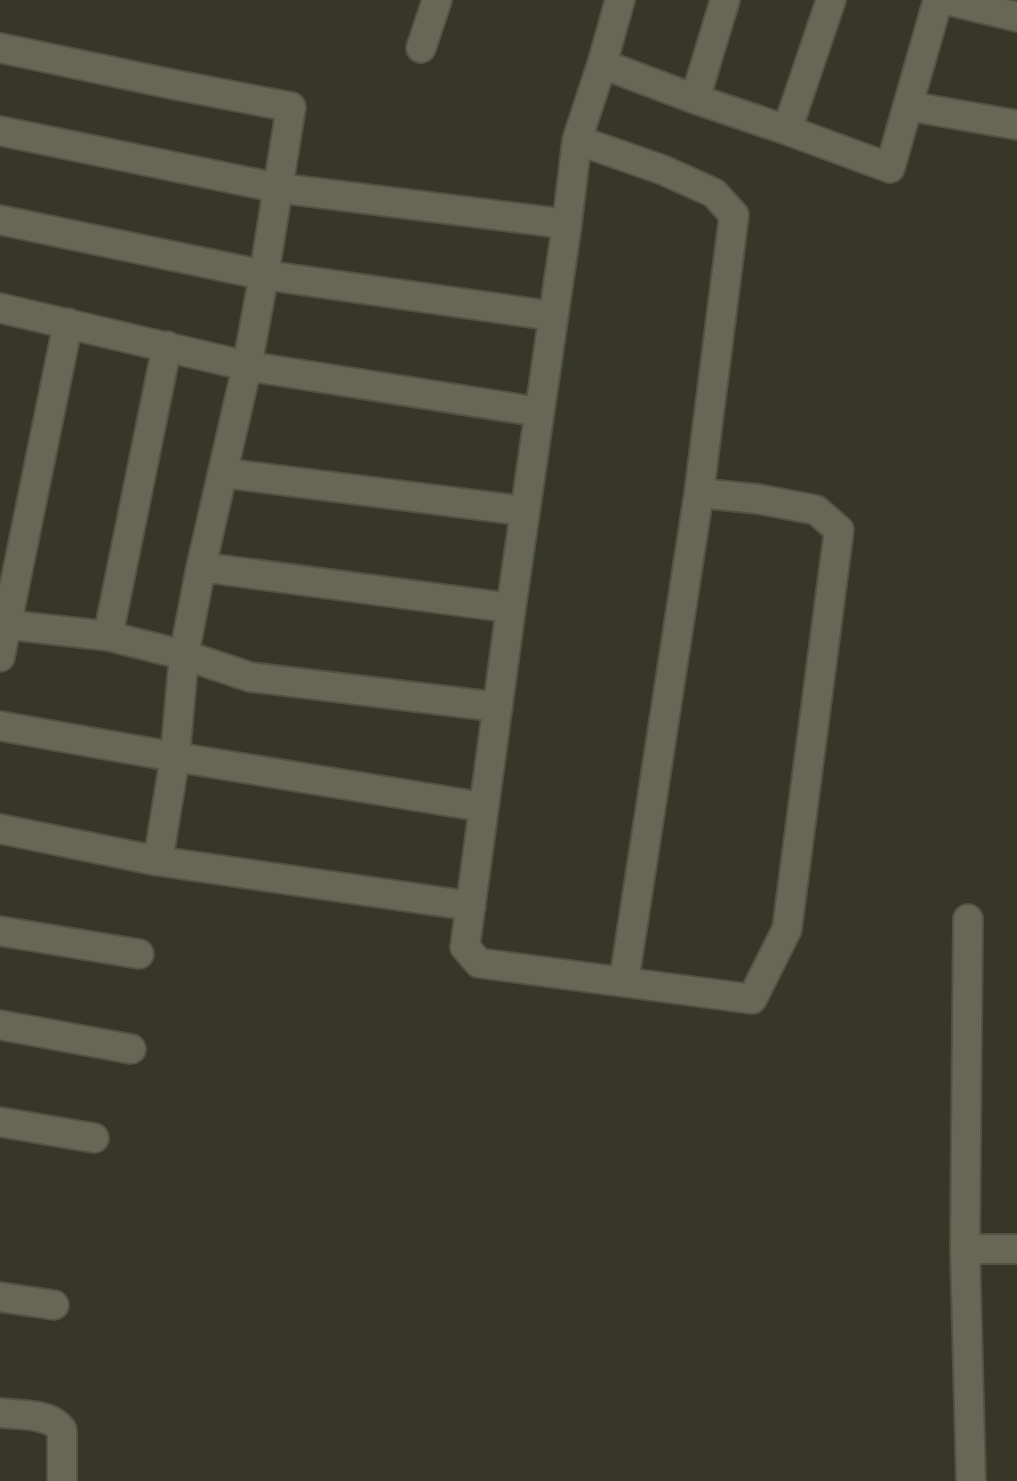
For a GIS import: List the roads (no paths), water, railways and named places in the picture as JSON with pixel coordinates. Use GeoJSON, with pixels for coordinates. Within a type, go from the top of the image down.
{"type":"FeatureCollection","features":[{"type":"Feature","properties":{"kind":"street"},"geometry":{"type":"LineString","coordinates":[[421,48],[437,0]]}},
{"type":"Feature","properties":{"kind":"street"},"geometry":{"type":"LineString","coordinates":[[620,0],[577,140],[465,947],[479,963],[752,999],[787,929],[839,530],[816,510],[758,499],[699,493]]}},
{"type":"Feature","properties":{"kind":"street"},"geometry":{"type":"LineString","coordinates":[[695,99],[725,0]]}},
{"type":"Feature","properties":{"kind":"street"},"geometry":{"type":"LineString","coordinates":[[787,130],[831,0]]}},
{"type":"Feature","properties":{"kind":"street"},"geometry":{"type":"LineString","coordinates":[[602,64],[890,168],[938,0]]}},
{"type":"Feature","properties":{"kind":"street"},"geometry":{"type":"LineString","coordinates":[[946,0],[1017,17]]}},
{"type":"Feature","properties":{"kind":"street"},"geometry":{"type":"LineString","coordinates":[[0,48],[291,107],[247,366],[201,567],[184,655],[176,757],[158,861]]}},
{"type":"Feature","properties":{"kind":"street"},"geometry":{"type":"LineString","coordinates":[[908,106],[1017,125]]}},
{"type":"Feature","properties":{"kind":"street"},"geometry":{"type":"LineString","coordinates":[[0,131],[278,188],[567,224]]}},
{"type":"Feature","properties":{"kind":"street"},"geometry":{"type":"LineString","coordinates":[[577,140],[663,170],[714,193],[734,215],[699,493],[624,981]]}},
{"type":"Feature","properties":{"kind":"street"},"geometry":{"type":"LineString","coordinates":[[0,220],[264,275],[553,316]]}},
{"type":"Feature","properties":{"kind":"street"},"geometry":{"type":"LineString","coordinates":[[0,308],[247,366],[539,412]]}},
{"type":"Feature","properties":{"kind":"street"},"geometry":{"type":"LineString","coordinates":[[0,657],[3,624],[68,323]]}},
{"type":"Feature","properties":{"kind":"street"},"geometry":{"type":"LineString","coordinates":[[108,636],[167,346]]}},
{"type":"Feature","properties":{"kind":"street"},"geometry":{"type":"LineString","coordinates":[[223,473],[525,511]]}},
{"type":"Feature","properties":{"kind":"street"},"geometry":{"type":"LineString","coordinates":[[201,567],[511,608]]}},
{"type":"Feature","properties":{"kind":"street"},"geometry":{"type":"LineString","coordinates":[[3,624],[108,636],[184,655],[250,677],[498,707]]}},
{"type":"Feature","properties":{"kind":"street"},"geometry":{"type":"LineString","coordinates":[[0,726],[483,807]]}},
{"type":"Feature","properties":{"kind":"street"},"geometry":{"type":"LineString","coordinates":[[0,829],[158,861],[471,906]]}},
{"type":"Feature","properties":{"kind":"street"},"geometry":{"type":"LineString","coordinates":[[968,919],[965,1249],[971,1481]]}},
{"type":"Feature","properties":{"kind":"street"},"geometry":{"type":"LineString","coordinates":[[0,931],[139,954]]}},
{"type":"Feature","properties":{"kind":"street"},"geometry":{"type":"LineString","coordinates":[[0,1025],[131,1049]]}},
{"type":"Feature","properties":{"kind":"street"},"geometry":{"type":"LineString","coordinates":[[0,1122],[94,1138]]}},
{"type":"Feature","properties":{"kind":"street"},"geometry":{"type":"LineString","coordinates":[[965,1249],[1017,1249]]}},
{"type":"Feature","properties":{"kind":"street"},"geometry":{"type":"LineString","coordinates":[[0,1297],[54,1305]]}},
{"type":"Feature","properties":{"kind":"street"},"geometry":{"type":"LineString","coordinates":[[0,1413],[49,1419],[57,1423],[62,1430],[62,1481]]}}]}
